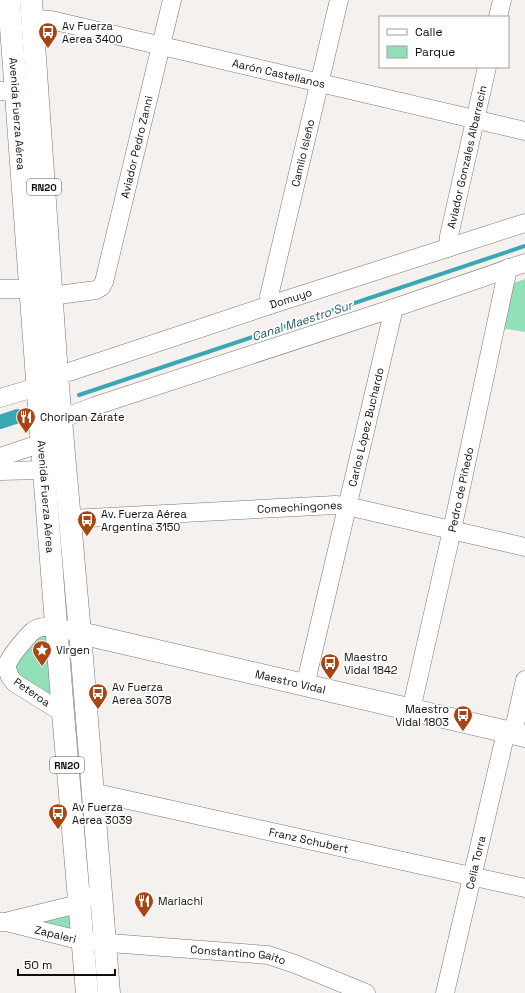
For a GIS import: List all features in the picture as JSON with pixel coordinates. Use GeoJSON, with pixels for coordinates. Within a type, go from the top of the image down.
{"type":"FeatureCollection","features":[{"type":"Feature","properties":{"kind":"main road","name":"Avenida Fuerza Aérea"},"geometry":{"type":"LineString","coordinates":[[9,0],[8,91],[31,289],[37,387],[56,628],[87,993]]}},
{"type":"Feature","properties":{"kind":"main road","name":"Avenida Fuerza Aérea"},"geometry":{"type":"LineString","coordinates":[[31,9],[57,375],[80,633],[109,993]]}},
{"type":"Feature","properties":{"kind":"main road"},"geometry":{"type":"LineString","coordinates":[[37,387],[47,390],[51,413],[55,418],[61,419]]}},
{"type":"Feature","properties":{"kind":"main road","name":"Maestro Vidal"},"geometry":{"type":"LineString","coordinates":[[80,633],[515,734]]}},
{"type":"Feature","properties":{"kind":"street","name":"Aviador Pedro Zanni"},"geometry":{"type":"LineString","coordinates":[[51,296],[96,290],[101,287],[104,282],[172,0]]}},
{"type":"Feature","properties":{"kind":"street","name":"Camilo Isleño"},"geometry":{"type":"LineString","coordinates":[[270,305],[268,296],[339,0]]}},
{"type":"Feature","properties":{"kind":"street"},"geometry":{"type":"LineString","coordinates":[[498,16],[502,0]]}},
{"type":"Feature","properties":{"kind":"street","name":"Aarón Castellanos"},"geometry":{"type":"LineString","coordinates":[[31,9],[51,20],[525,131]]}},
{"type":"Feature","properties":{"kind":"street","name":"Aviador Gonzales Albarracín"},"geometry":{"type":"LineString","coordinates":[[448,248],[449,236],[487,68]]}},
{"type":"Feature","properties":{"kind":"street","name":"Domuyo"},"geometry":{"type":"LineString","coordinates":[[57,375],[525,223]]}},
{"type":"Feature","properties":{"kind":"street"},"geometry":{"type":"LineString","coordinates":[[61,419],[525,263]]}},
{"type":"Feature","properties":{"kind":"street","name":"Pedro de Piñedo"},"geometry":{"type":"LineString","coordinates":[[411,710],[452,530],[508,268]]}},
{"type":"Feature","properties":{"kind":"street"},"geometry":{"type":"LineString","coordinates":[[0,289],[31,289]]}},
{"type":"Feature","properties":{"kind":"street","name":"Carlos López Buchardo"},"geometry":{"type":"LineString","coordinates":[[305,686],[394,308]]}},
{"type":"Feature","properties":{"kind":"street"},"geometry":{"type":"LineString","coordinates":[[0,398],[37,387]]}},
{"type":"Feature","properties":{"kind":"street"},"geometry":{"type":"LineString","coordinates":[[0,457],[42,443]]}},
{"type":"Feature","properties":{"kind":"street"},"geometry":{"type":"LineString","coordinates":[[0,471],[44,470]]}},
{"type":"Feature","properties":{"kind":"street","name":"Comechingones"},"geometry":{"type":"LineString","coordinates":[[70,520],[335,505],[347,506],[525,547]]}},
{"type":"Feature","properties":{"kind":"street","name":"Peteroa"},"geometry":{"type":"LineString","coordinates":[[56,628],[37,628],[3,666],[15,683],[63,713]]}},
{"type":"Feature","properties":{"kind":"street","name":"Maestro Vidal"},"geometry":{"type":"LineString","coordinates":[[56,628],[80,633]]}},
{"type":"Feature","properties":{"kind":"street","name":"Celia Torra"},"geometry":{"type":"LineString","coordinates":[[445,993],[472,877],[515,734],[525,680]]}},
{"type":"Feature","properties":{"kind":"street","name":"Franz Schubert"},"geometry":{"type":"LineString","coordinates":[[92,792],[525,888]]}},
{"type":"Feature","properties":{"kind":"street","name":"Zapaleri"},"geometry":{"type":"LineString","coordinates":[[3,922],[70,906],[100,892]]}},
{"type":"Feature","properties":{"kind":"street","name":"Zapaleri"},"geometry":{"type":"LineString","coordinates":[[3,922],[83,940],[104,942]]}},
{"type":"Feature","properties":{"kind":"street","name":"Constantino Gaito"},"geometry":{"type":"LineString","coordinates":[[104,942],[268,955],[295,964],[366,993]]}},
{"type":"Feature","properties":{"kind":"green space"},"geometry":{"type":"Polygon","coordinates":[[[525,279],[525,332],[501,328],[511,284],[525,279]]]}},
{"type":"Feature","properties":{"kind":"green space"},"geometry":{"type":"Polygon","coordinates":[[[37,636],[52,636],[51,696],[30,687],[12,665],[37,636]]]}},
{"type":"Feature","properties":{"kind":"green space"},"geometry":{"type":"Polygon","coordinates":[[[70,906],[72,938],[30,928],[70,906]]]}},
{"type":"Feature","properties":{"kind":"waterway","name":"Canal Maestro Sur"},"geometry":{"type":"LineString","coordinates":[[79,395],[525,246]]}},
{"type":"Feature","properties":{"kind":"waterway","name":"Canal Maestro Sur"},"geometry":{"type":"LineString","coordinates":[[0,422],[18,416]]}},
{"type":"Feature","properties":{"kind":"place","name":"Av Fuerza Aerea 3400"},"geometry":{"type":"Point","coordinates":[48,49]}},
{"type":"Feature","properties":{"kind":"place","name":"Choripan Zárate"},"geometry":{"type":"Point","coordinates":[26,434]}},
{"type":"Feature","properties":{"kind":"place","name":"Av. Fuerza Aérea Argentina 3150"},"geometry":{"type":"Point","coordinates":[87,537]}},
{"type":"Feature","properties":{"kind":"place","name":"Virgen"},"geometry":{"type":"Point","coordinates":[42,667]}},
{"type":"Feature","properties":{"kind":"place","name":"Maestro Vidal 1842"},"geometry":{"type":"Point","coordinates":[330,680]}},
{"type":"Feature","properties":{"kind":"place","name":"Av Fuerza Aerea 3078"},"geometry":{"type":"Point","coordinates":[98,710]}},
{"type":"Feature","properties":{"kind":"place","name":"Maestro Vidal 1803"},"geometry":{"type":"Point","coordinates":[463,732]}},
{"type":"Feature","properties":{"kind":"place","name":"Av Fuerza Aerea 3039"},"geometry":{"type":"Point","coordinates":[58,830]}},
{"type":"Feature","properties":{"kind":"place","name":"Mariachi"},"geometry":{"type":"Point","coordinates":[144,918]}}]}
